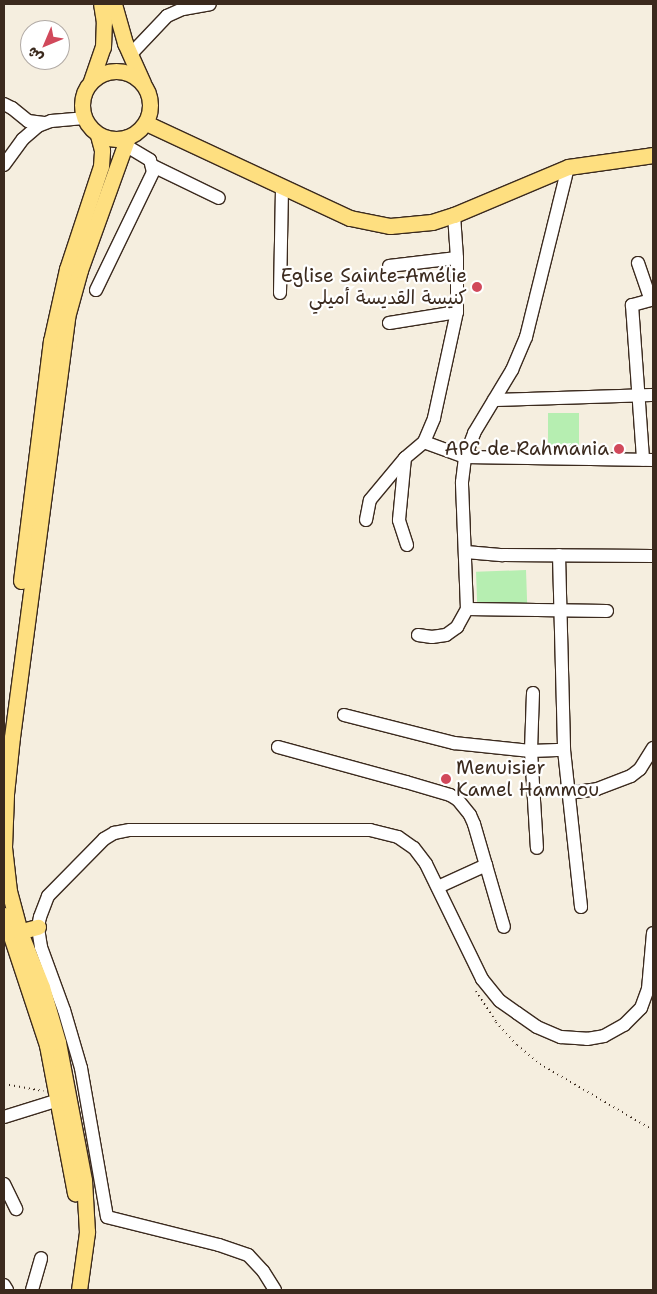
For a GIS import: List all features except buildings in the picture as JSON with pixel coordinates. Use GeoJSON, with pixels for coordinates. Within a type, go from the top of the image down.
{"type":"FeatureCollection","features":[{"type":"Feature","properties":{"kind":"main road"},"geometry":{"type":"LineString","coordinates":[[4,719],[51,341],[67,269],[106,176],[126,142],[146,123],[151,108],[145,86],[101,4]]}},
{"type":"Feature","properties":{"kind":"main road"},"geometry":{"type":"LineString","coordinates":[[69,1290],[76,1248],[77,1214],[74,1181],[58,1097],[40,1019],[15,933],[4,847],[12,737],[67,317],[106,176],[98,135],[84,118],[83,95],[91,82],[100,59],[114,4]]}},
{"type":"Feature","properties":{"kind":"main road"},"geometry":{"type":"LineString","coordinates":[[91,82],[104,73],[119,71],[134,76],[145,86]]}},
{"type":"Feature","properties":{"kind":"main road"},"geometry":{"type":"LineString","coordinates":[[146,123],[350,218],[376,224],[410,226],[454,215],[568,167],[653,155]]}},
{"type":"Feature","properties":{"kind":"main road"},"geometry":{"type":"LineString","coordinates":[[98,135],[126,142]]}},
{"type":"Feature","properties":{"kind":"main road"},"geometry":{"type":"LineString","coordinates":[[4,915],[42,987],[58,1042],[84,1180],[87,1232],[79,1290]]}},
{"type":"Feature","properties":{"kind":"main road"},"geometry":{"type":"LineString","coordinates":[[15,933],[38,927]]}},
{"type":"Feature","properties":{"kind":"street"},"geometry":{"type":"LineString","coordinates":[[130,55],[167,16],[183,9],[210,4]]}},
{"type":"Feature","properties":{"kind":"street"},"geometry":{"type":"LineString","coordinates":[[4,104],[28,121],[44,123],[84,118]]}},
{"type":"Feature","properties":{"kind":"street"},"geometry":{"type":"LineString","coordinates":[[4,165],[28,134],[44,123]]}},
{"type":"Feature","properties":{"kind":"street"},"geometry":{"type":"LineString","coordinates":[[126,142],[148,158],[153,166],[219,198]]}},
{"type":"Feature","properties":{"kind":"street"},"geometry":{"type":"LineString","coordinates":[[96,290],[151,177],[153,166]]}},
{"type":"Feature","properties":{"kind":"street"},"geometry":{"type":"LineString","coordinates":[[418,635],[432,638],[446,635],[457,627],[467,609],[462,482],[465,457],[474,433],[512,370],[532,321],[568,167]]}},
{"type":"Feature","properties":{"kind":"street"},"geometry":{"type":"LineString","coordinates":[[280,293],[282,187]]}},
{"type":"Feature","properties":{"kind":"street"},"geometry":{"type":"LineString","coordinates":[[366,520],[370,500],[405,458],[424,442],[434,418],[457,312],[457,258],[454,215]]}},
{"type":"Feature","properties":{"kind":"street"},"geometry":{"type":"LineString","coordinates":[[389,266],[457,258]]}},
{"type":"Feature","properties":{"kind":"street"},"geometry":{"type":"LineString","coordinates":[[424,442],[465,457],[648,460],[638,394],[632,305],[650,300],[638,263]]}},
{"type":"Feature","properties":{"kind":"street"},"geometry":{"type":"LineString","coordinates":[[389,323],[457,312]]}},
{"type":"Feature","properties":{"kind":"street"},"geometry":{"type":"LineString","coordinates":[[494,400],[653,395]]}},
{"type":"Feature","properties":{"kind":"street"},"geometry":{"type":"LineString","coordinates":[[405,458],[399,520],[407,545]]}},
{"type":"Feature","properties":{"kind":"street"},"geometry":{"type":"LineString","coordinates":[[466,552],[653,556]]}},
{"type":"Feature","properties":{"kind":"street"},"geometry":{"type":"LineString","coordinates":[[559,555],[564,750],[581,907]]}},
{"type":"Feature","properties":{"kind":"street"},"geometry":{"type":"LineString","coordinates":[[467,609],[607,611]]}},
{"type":"Feature","properties":{"kind":"street"},"geometry":{"type":"LineString","coordinates":[[534,693],[532,751],[536,848]]}},
{"type":"Feature","properties":{"kind":"street"},"geometry":{"type":"LineString","coordinates":[[344,715],[454,743],[532,751],[564,750]]}},
{"type":"Feature","properties":{"kind":"street"},"geometry":{"type":"LineString","coordinates":[[278,747],[450,796],[458,800],[470,815],[504,927]]}},
{"type":"Feature","properties":{"kind":"street"},"geometry":{"type":"LineString","coordinates":[[569,793],[597,789],[632,776],[640,769],[653,748]]}},
{"type":"Feature","properties":{"kind":"street"},"geometry":{"type":"LineString","coordinates":[[275,1290],[263,1271],[248,1255],[219,1245],[107,1217],[81,1068],[64,1010],[41,947],[38,927],[43,906],[54,888],[104,839],[124,830],[380,831],[398,837],[414,848],[426,864],[463,943],[488,986],[500,1001],[537,1027],[561,1036],[587,1039],[604,1036],[624,1025],[641,1008],[648,989],[653,933]]}},
{"type":"Feature","properties":{"kind":"street"},"geometry":{"type":"LineString","coordinates":[[438,887],[486,865]]}},
{"type":"Feature","properties":{"kind":"street"},"geometry":{"type":"LineString","coordinates":[[4,1117],[58,1097]]}},
{"type":"Feature","properties":{"kind":"street"},"geometry":{"type":"LineString","coordinates":[[4,1184],[16,1209]]}},
{"type":"Feature","properties":{"kind":"street"},"geometry":{"type":"LineString","coordinates":[[32,1290],[41,1258]]}},
{"type":"Feature","properties":{"kind":"street"},"geometry":{"type":"LineString","coordinates":[[4,1286],[7,1290]]}},
{"type":"Feature","properties":{"kind":"path"},"geometry":{"type":"LineString","coordinates":[[476,990],[496,1022],[516,1045],[540,1064],[653,1130]]}},
{"type":"Feature","properties":{"kind":"path"},"geometry":{"type":"LineString","coordinates":[[4,1084],[58,1097]]}},
{"type":"Feature","properties":{"kind":"green space"},"geometry":{"type":"Polygon","coordinates":[[[548,413],[579,413],[579,454],[548,454],[548,413]]]}},
{"type":"Feature","properties":{"kind":"green space"},"geometry":{"type":"Polygon","coordinates":[[[526,570],[527,608],[477,610],[476,572],[526,570]]]}},
{"type":"Feature","properties":{"kind":"place","name":"Eglise Sainte-Amélie كنيسة القديسة أميلي"},"geometry":{"type":"Point","coordinates":[477,287]}},
{"type":"Feature","properties":{"kind":"place","name":"APC de Rahmania"},"geometry":{"type":"Point","coordinates":[619,449]}},
{"type":"Feature","properties":{"kind":"place","name":"Menuisier Kamel Hammou"},"geometry":{"type":"Point","coordinates":[446,779]}}]}
